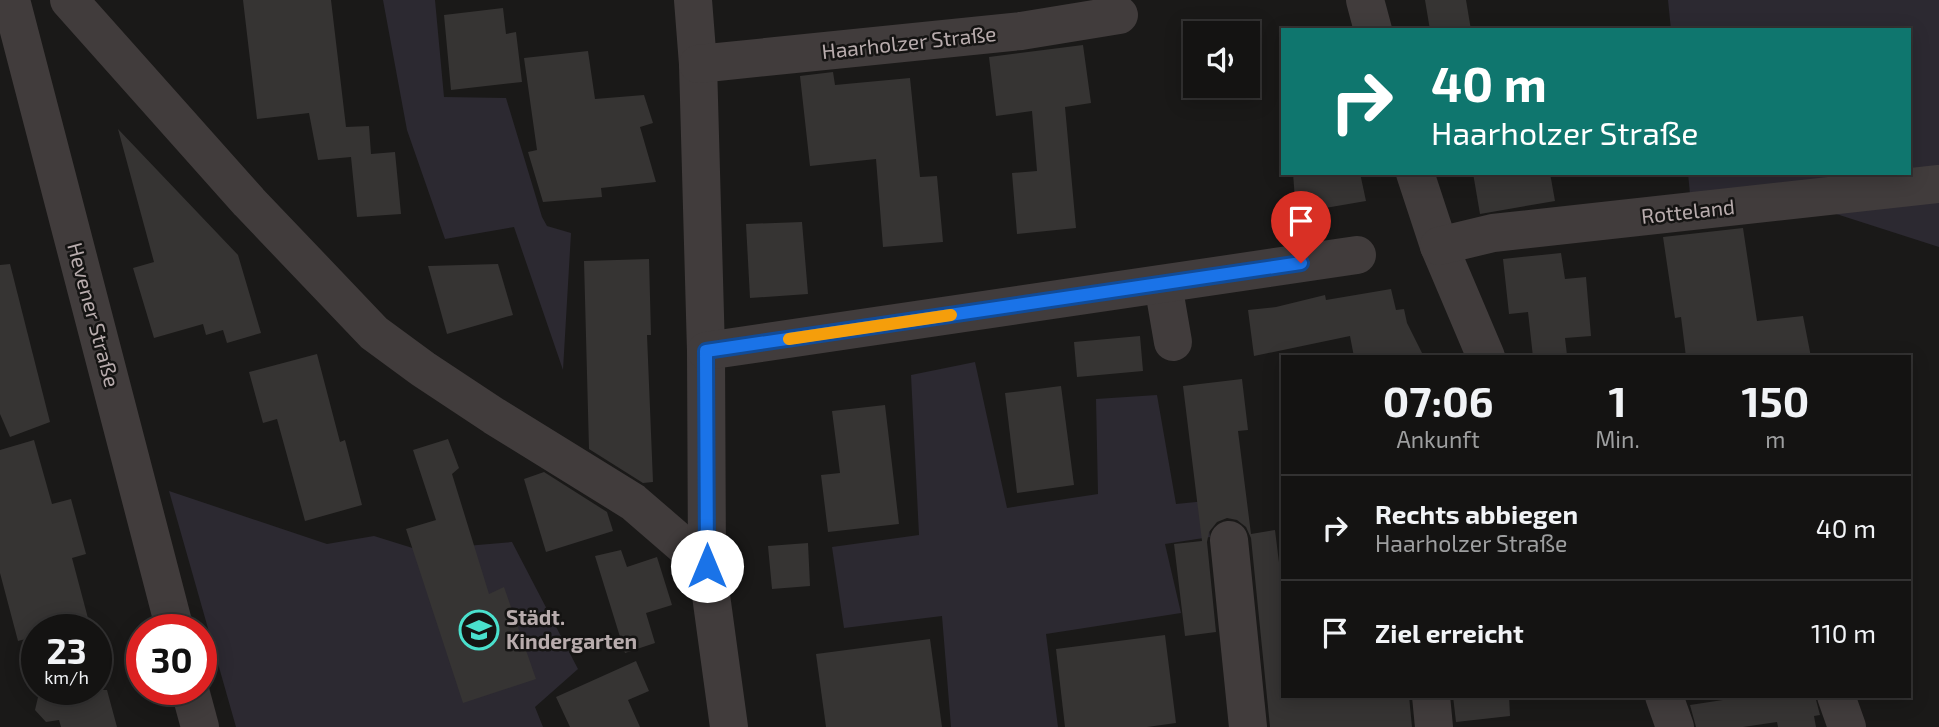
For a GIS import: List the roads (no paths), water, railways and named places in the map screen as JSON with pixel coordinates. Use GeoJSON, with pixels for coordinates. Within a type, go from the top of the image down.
{"type":"FeatureCollection","features":[{"type":"Feature","properties":{"kind":"street","name":"Hevener Straße"},"geometry":{"type":"LineString","coordinates":[[11,0],[171,614]]}},
{"type":"Feature","properties":{"kind":"street"},"geometry":{"type":"LineString","coordinates":[[69,0],[249,202],[374,333],[494,416],[633,502],[707,566]]}},
{"type":"Feature","properties":{"kind":"street"},"geometry":{"type":"LineString","coordinates":[[693,0],[698,64],[706,351],[707,566],[729,727]]}},
{"type":"Feature","properties":{"kind":"street"},"geometry":{"type":"LineString","coordinates":[[1365,0],[1372,28]]}},
{"type":"Feature","properties":{"kind":"street","name":"Haarholzer Straße"},"geometry":{"type":"LineString","coordinates":[[698,64],[1021,31],[1119,15]]}},
{"type":"Feature","properties":{"kind":"street"},"geometry":{"type":"LineString","coordinates":[[1416,175],[1439,246],[1485,355]]}},
{"type":"Feature","properties":{"kind":"street","name":"Rotteland"},"geometry":{"type":"LineString","coordinates":[[1439,246],[1493,233],[1939,184]]}},
{"type":"Feature","properties":{"kind":"street"},"geometry":{"type":"LineString","coordinates":[[706,351],[1357,255]]}},
{"type":"Feature","properties":{"kind":"street"},"geometry":{"type":"LineString","coordinates":[[1163,284],[1173,342]]}},
{"type":"Feature","properties":{"kind":"street"},"geometry":{"type":"LineString","coordinates":[[1229,540],[1248,727]]}},
{"type":"Feature","properties":{"kind":"street"},"geometry":{"type":"LineString","coordinates":[[1432,698],[1434,727]]}},
{"type":"Feature","properties":{"kind":"street"},"geometry":{"type":"LineString","coordinates":[[1665,698],[1675,727]]}},
{"type":"Feature","properties":{"kind":"street"},"geometry":{"type":"LineString","coordinates":[[1837,698],[1847,727]]}},
{"type":"Feature","properties":{"kind":"street"},"geometry":{"type":"LineString","coordinates":[[194,705],[200,727]]}},
{"type":"Feature","properties":{"kind":"place","name":"Städt. Kindergarten"},"geometry":{"type":"Point","coordinates":[479,630]}}]}
